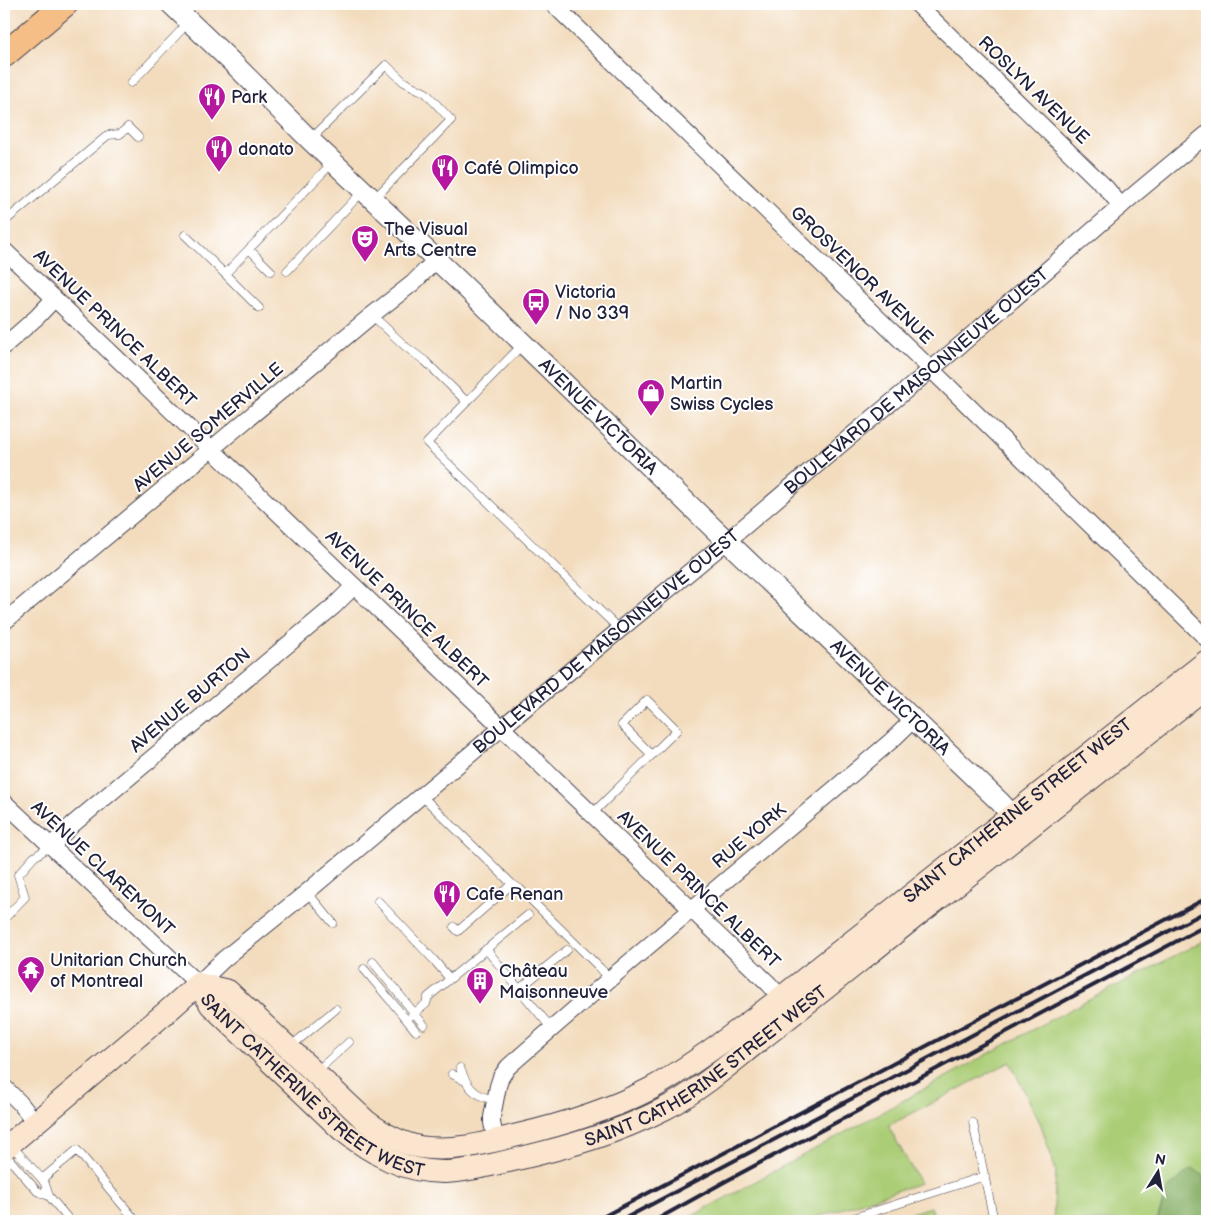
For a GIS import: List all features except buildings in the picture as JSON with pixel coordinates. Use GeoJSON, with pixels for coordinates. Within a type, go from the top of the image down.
{"type":"FeatureCollection","features":[{"type":"Feature","properties":{"kind":"main road"},"geometry":{"type":"LineString","coordinates":[[4,55],[65,4]]}},
{"type":"Feature","properties":{"kind":"main road","name":"SAINT CATHERINE STREET WEST"},"geometry":{"type":"LineString","coordinates":[[198,984],[211,1005],[342,1130],[375,1154],[398,1164],[422,1170],[446,1172],[485,1166],[593,1139],[625,1127],[680,1100],[814,998],[879,946],[1019,822],[1207,661]]}},
{"type":"Feature","properties":{"kind":"main road","name":"SAINT CATHERINE STREET WEST"},"geometry":{"type":"LineString","coordinates":[[198,984],[228,991],[366,1121],[394,1139],[421,1147],[460,1148],[554,1126],[603,1110],[636,1096],[664,1081],[713,1049],[1019,822],[1207,686]]}},
{"type":"Feature","properties":{"kind":"main road","name":"BOULEVARD DE MAISONNEUVE OUEST"},"geometry":{"type":"LineString","coordinates":[[6,1148],[198,984]]}},
{"type":"Feature","properties":{"kind":"street","name":"AVENUE VICTORIA"},"geometry":{"type":"LineString","coordinates":[[171,4],[332,162],[914,719],[1019,822]]}},
{"type":"Feature","properties":{"kind":"street","name":"GROSVENOR AVENUE"},"geometry":{"type":"LineString","coordinates":[[553,4],[1207,639]]}},
{"type":"Feature","properties":{"kind":"street","name":"ROSLYN AVENUE"},"geometry":{"type":"LineString","coordinates":[[917,4],[1107,188],[1121,206]]}},
{"type":"Feature","properties":{"kind":"street","name":"BOULEVARD DE MAISONNEUVE OUEST"},"geometry":{"type":"LineString","coordinates":[[198,984],[224,959],[307,892],[502,727],[727,541],[1207,134]]}},
{"type":"Feature","properties":{"kind":"street","name":"AVENUE PRINCE ALBERT"},"geometry":{"type":"LineString","coordinates":[[4,250],[769,984],[781,998]]}},
{"type":"Feature","properties":{"kind":"street","name":"AVENUE SOMERVILLE"},"geometry":{"type":"LineString","coordinates":[[4,622],[372,315],[413,283],[436,260]]}},
{"type":"Feature","properties":{"kind":"street"},"geometry":{"type":"LineString","coordinates":[[4,346],[37,318],[54,299]]}},
{"type":"Feature","properties":{"kind":"street","name":"AVENUE BURTON"},"geometry":{"type":"LineString","coordinates":[[51,846],[72,825],[334,606],[354,586]]}},
{"type":"Feature","properties":{"kind":"street","name":"RUE YORK"},"geometry":{"type":"LineString","coordinates":[[496,1141],[492,1123],[495,1100],[499,1081],[508,1067],[676,922],[891,742],[914,719]]}},
{"type":"Feature","properties":{"kind":"street","name":"AVENUE CLAREMONT"},"geometry":{"type":"LineString","coordinates":[[4,802],[198,984]]}},
{"type":"Feature","properties":{"kind":"street"},"geometry":{"type":"LineString","coordinates":[[4,1087],[36,1122]]}},
{"type":"Feature","properties":{"kind":"lane"},"geometry":{"type":"LineString","coordinates":[[131,83],[189,21]]}},
{"type":"Feature","properties":{"kind":"lane"},"geometry":{"type":"LineString","coordinates":[[287,271],[452,120],[426,94],[404,82],[386,65],[310,140]]}},
{"type":"Feature","properties":{"kind":"lane"},"geometry":{"type":"LineString","coordinates":[[4,222],[108,135],[120,134],[128,127],[138,137]]}},
{"type":"Feature","properties":{"kind":"lane"},"geometry":{"type":"LineString","coordinates":[[225,274],[332,162]]}},
{"type":"Feature","properties":{"kind":"lane"},"geometry":{"type":"LineString","coordinates":[[185,236],[259,308]]}},
{"type":"Feature","properties":{"kind":"lane"},"geometry":{"type":"LineString","coordinates":[[249,249],[271,271]]}},
{"type":"Feature","properties":{"kind":"lane"},"geometry":{"type":"LineString","coordinates":[[372,315],[406,347],[425,361],[467,402]]}},
{"type":"Feature","properties":{"kind":"lane"},"geometry":{"type":"LineString","coordinates":[[523,344],[428,443],[620,630]]}},
{"type":"Feature","properties":{"kind":"lane"},"geometry":{"type":"LineString","coordinates":[[592,814],[652,755],[677,730],[647,700],[622,726],[652,755]]}},
{"type":"Feature","properties":{"kind":"lane"},"geometry":{"type":"LineString","coordinates":[[422,796],[512,884],[520,889],[610,979]]}},
{"type":"Feature","properties":{"kind":"lane"},"geometry":{"type":"LineString","coordinates":[[4,920],[25,897],[18,875],[34,857],[51,846]]}},
{"type":"Feature","properties":{"kind":"lane"},"geometry":{"type":"LineString","coordinates":[[454,926],[458,931],[512,884]]}},
{"type":"Feature","properties":{"kind":"lane"},"geometry":{"type":"LineString","coordinates":[[307,892],[333,923]]}},
{"type":"Feature","properties":{"kind":"lane"},"geometry":{"type":"LineString","coordinates":[[378,901],[450,979]]}},
{"type":"Feature","properties":{"kind":"lane"},"geometry":{"type":"LineString","coordinates":[[406,1020],[426,1004],[428,997],[528,915]]}},
{"type":"Feature","properties":{"kind":"lane"},"geometry":{"type":"LineString","coordinates":[[486,949],[552,1029]]}},
{"type":"Feature","properties":{"kind":"lane"},"geometry":{"type":"LineString","coordinates":[[519,990],[567,950]]}},
{"type":"Feature","properties":{"kind":"lane"},"geometry":{"type":"LineString","coordinates":[[373,962],[424,1025]]}},
{"type":"Feature","properties":{"kind":"lane"},"geometry":{"type":"LineString","coordinates":[[364,969],[416,1031]]}},
{"type":"Feature","properties":{"kind":"lane"},"geometry":{"type":"LineString","coordinates":[[289,1047],[336,1009]]}},
{"type":"Feature","properties":{"kind":"lane"},"geometry":{"type":"LineString","coordinates":[[315,1073],[349,1042]]}},
{"type":"Feature","properties":{"kind":"lane"},"geometry":{"type":"LineString","coordinates":[[460,1068],[465,1081]]}},
{"type":"Feature","properties":{"kind":"lane"},"geometry":{"type":"LineString","coordinates":[[452,1074],[465,1081],[478,1095],[495,1100]]}},
{"type":"Feature","properties":{"kind":"lane"},"geometry":{"type":"LineString","coordinates":[[973,1123],[994,1221]]}},
{"type":"Feature","properties":{"kind":"lane"},"geometry":{"type":"LineString","coordinates":[[6,1148],[42,1179],[49,1196],[70,1221]]}},
{"type":"Feature","properties":{"kind":"lane"},"geometry":{"type":"LineString","coordinates":[[6,1148],[37,1191],[49,1196]]}},
{"type":"Feature","properties":{"kind":"lane"},"geometry":{"type":"LineString","coordinates":[[42,1179],[77,1150],[136,1221]]}},
{"type":"Feature","properties":{"kind":"lane"},"geometry":{"type":"LineString","coordinates":[[844,1221],[985,1176]]}},
{"type":"Feature","properties":{"kind":"green space"},"geometry":{"type":"Polygon","coordinates":[[[1207,939],[1207,1188],[1202,1175],[1188,1171],[1166,1192],[1158,1218],[1159,1221],[1053,1221],[1056,1171],[1041,1125],[1010,1062],[888,1126],[920,1183],[805,1221],[683,1221],[1052,1019],[1207,939]]]}},
{"type":"Feature","properties":{"kind":"green space"},"geometry":{"type":"Polygon","coordinates":[[[1194,1169],[1202,1175],[1207,1188],[1207,1221],[1159,1221],[1166,1192],[1173,1183],[1188,1171],[1194,1169]]]}},
{"type":"Feature","properties":{"kind":"green space"},"geometry":{"type":"Polygon","coordinates":[[[930,1207],[937,1221],[887,1221],[930,1207]]]}},
{"type":"Feature","properties":{"kind":"railway"},"geometry":{"type":"LineString","coordinates":[[595,1221],[1207,898]]}},
{"type":"Feature","properties":{"kind":"railway"},"geometry":{"type":"LineString","coordinates":[[620,1221],[1207,911]]}},
{"type":"Feature","properties":{"kind":"railway"},"geometry":{"type":"LineString","coordinates":[[654,1221],[1207,925]]}},
{"type":"Feature","properties":{"kind":"place","name":"Park"},"geometry":{"type":"Point","coordinates":[212,121]}},
{"type":"Feature","properties":{"kind":"place","name":"donato"},"geometry":{"type":"Point","coordinates":[219,173]}},
{"type":"Feature","properties":{"kind":"place","name":"Café Olimpico"},"geometry":{"type":"Point","coordinates":[445,192]}},
{"type":"Feature","properties":{"kind":"place","name":"The Visual Arts Centre"},"geometry":{"type":"Point","coordinates":[365,263]}},
{"type":"Feature","properties":{"kind":"place","name":"Victoria / No 339"},"geometry":{"type":"Point","coordinates":[536,326]}},
{"type":"Feature","properties":{"kind":"place","name":"Martin Swiss Cycles"},"geometry":{"type":"Point","coordinates":[651,417]}},
{"type":"Feature","properties":{"kind":"place","name":"Cafe Renan"},"geometry":{"type":"Point","coordinates":[447,918]}},
{"type":"Feature","properties":{"kind":"place","name":"Unitarian Church of Montreal"},"geometry":{"type":"Point","coordinates":[31,994]}},
{"type":"Feature","properties":{"kind":"place","name":"Château Maisonneuve"},"geometry":{"type":"Point","coordinates":[480,1005]}}]}
